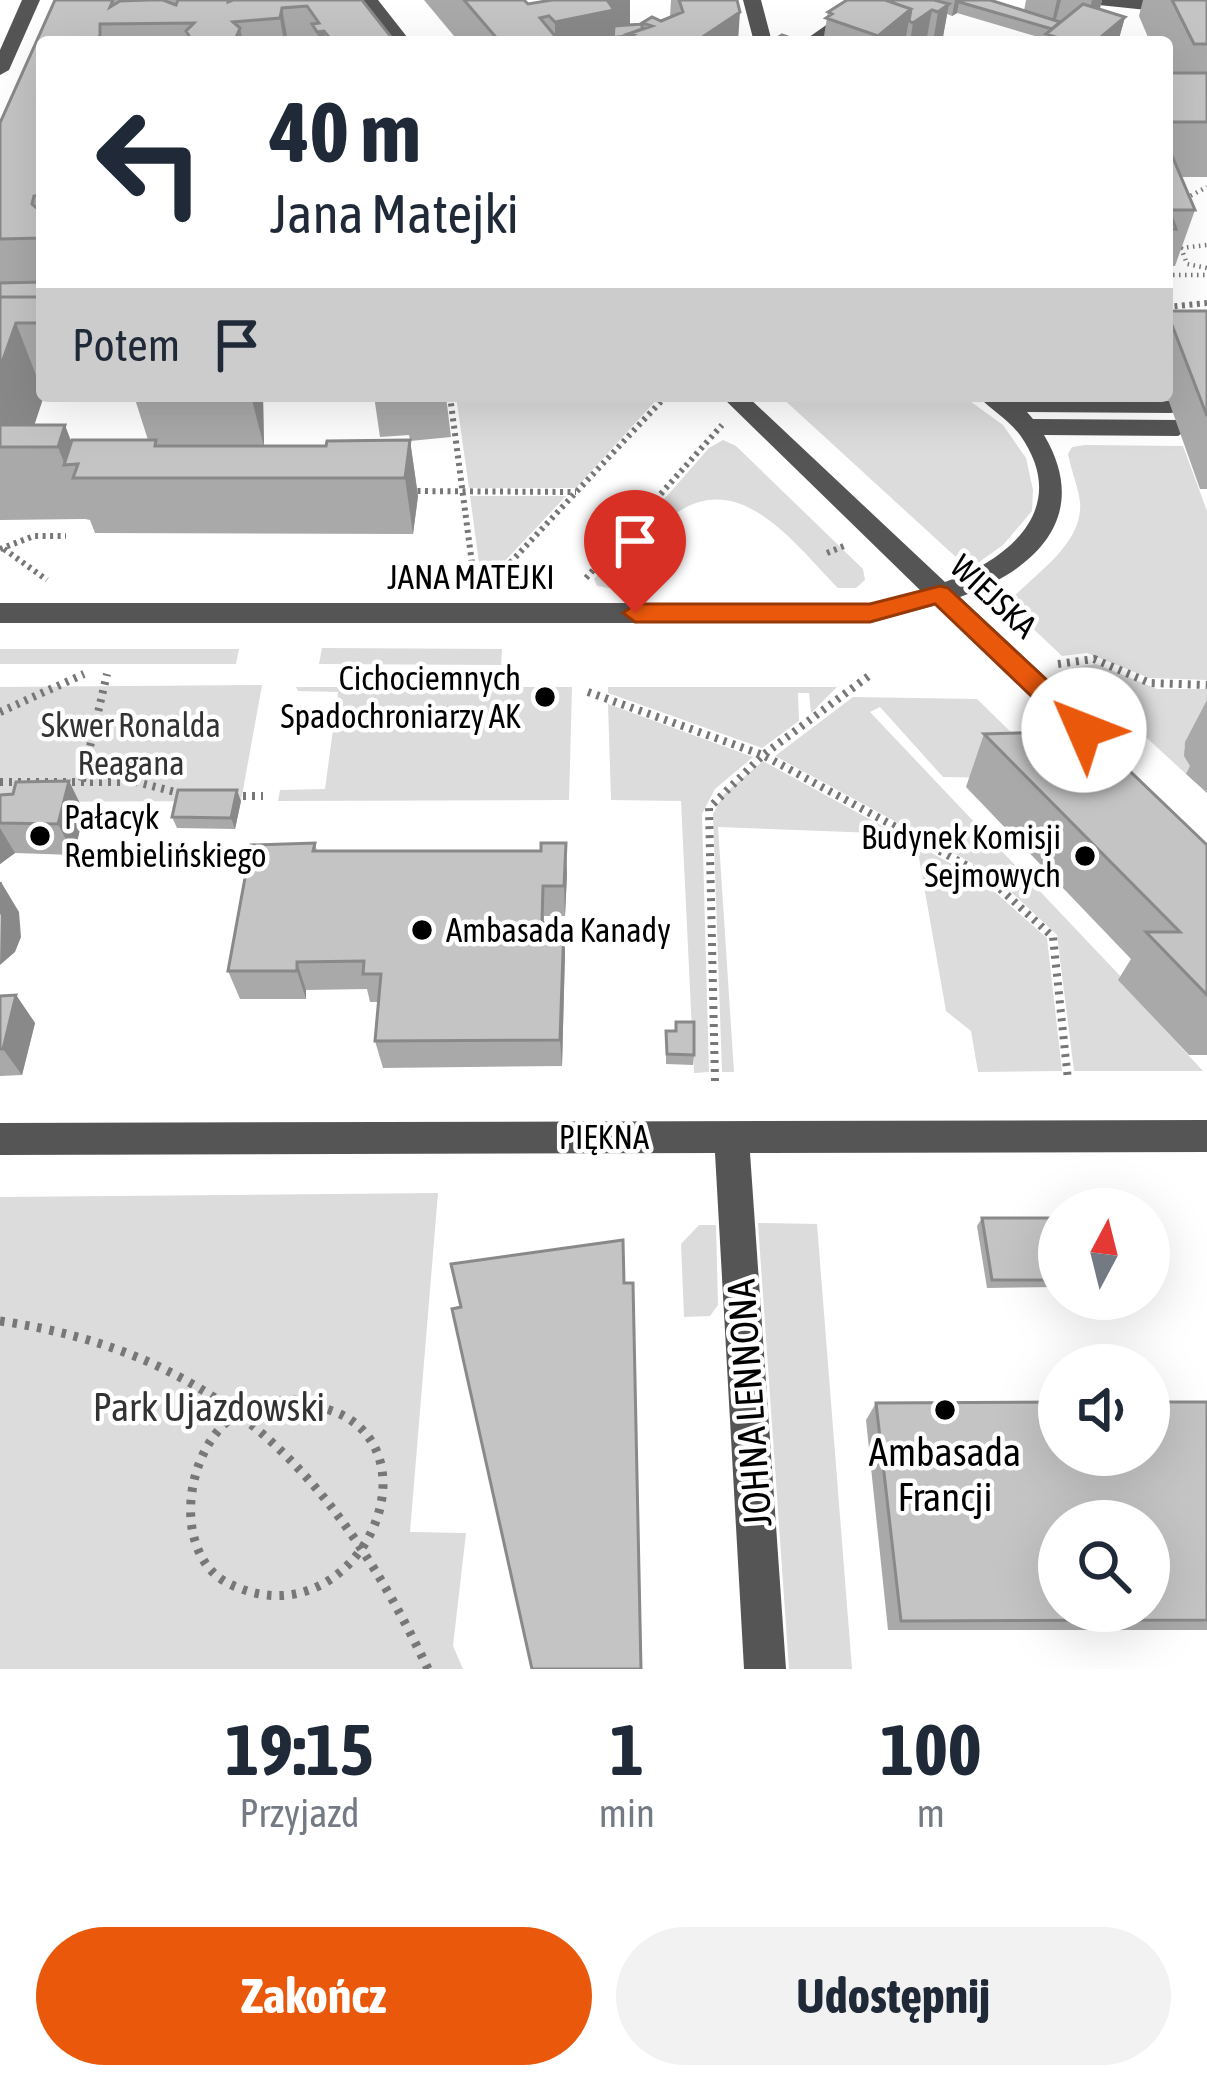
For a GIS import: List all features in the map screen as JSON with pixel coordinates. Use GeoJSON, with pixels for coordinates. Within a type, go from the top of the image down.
{"type":"FeatureCollection","features":[{"type":"Feature","properties":{"kind":"street"},"geometry":{"type":"LineString","coordinates":[[0,70],[31,0]]}},
{"type":"Feature","properties":{"kind":"street"},"geometry":{"type":"LineString","coordinates":[[369,0],[397,36]]}},
{"type":"Feature","properties":{"kind":"street"},"geometry":{"type":"LineString","coordinates":[[752,0],[761,36]]}},
{"type":"Feature","properties":{"kind":"street"},"geometry":{"type":"LineString","coordinates":[[820,36],[873,0]]}},
{"type":"Feature","properties":{"kind":"street"},"geometry":{"type":"LineString","coordinates":[[1099,0],[1166,8],[1207,5]]}},
{"type":"Feature","properties":{"kind":"street","name":"WIEJSKA"},"geometry":{"type":"LineString","coordinates":[[739,402],[1130,774]]}},
{"type":"Feature","properties":{"kind":"street"},"geometry":{"type":"LineString","coordinates":[[999,402],[1028,427],[1174,417],[1009,402]]}},
{"type":"Feature","properties":{"kind":"street","name":"JANA MATEJKI"},"geometry":{"type":"LineString","coordinates":[[0,613],[870,613],[940,594],[1008,564],[1045,527],[1052,505],[1051,482],[1028,427]]}},
{"type":"Feature","properties":{"kind":"street","name":"PIĘKNA"},"geometry":{"type":"LineString","coordinates":[[0,1139],[1207,1136]]}},
{"type":"Feature","properties":{"kind":"street","name":"JOHNA LENNONA"},"geometry":{"type":"LineString","coordinates":[[731,1137],[765,1669]]}},
{"type":"Feature","properties":{"kind":"path"},"geometry":{"type":"LineString","coordinates":[[1173,198],[1207,188]]}},
{"type":"Feature","properties":{"kind":"path"},"geometry":{"type":"LineString","coordinates":[[1190,196],[1207,201]]}},
{"type":"Feature","properties":{"kind":"path"},"geometry":{"type":"LineString","coordinates":[[1173,227],[1187,264],[1207,272]]}},
{"type":"Feature","properties":{"kind":"path"},"geometry":{"type":"LineString","coordinates":[[1181,248],[1207,245]]}},
{"type":"Feature","properties":{"kind":"path"},"geometry":{"type":"LineString","coordinates":[[1173,275],[1207,272]]}},
{"type":"Feature","properties":{"kind":"path"},"geometry":{"type":"LineString","coordinates":[[1173,310],[1207,303]]}},
{"type":"Feature","properties":{"kind":"path"},"geometry":{"type":"LineString","coordinates":[[450,402],[474,579]]}},
{"type":"Feature","properties":{"kind":"path"},"geometry":{"type":"LineString","coordinates":[[495,579],[660,402]]}},
{"type":"Feature","properties":{"kind":"path"},"geometry":{"type":"LineString","coordinates":[[586,578],[722,425]]}},
{"type":"Feature","properties":{"kind":"path"},"geometry":{"type":"LineString","coordinates":[[392,491],[576,492]]}},
{"type":"Feature","properties":{"kind":"path"},"geometry":{"type":"LineString","coordinates":[[2,549],[34,536],[66,536]]}},
{"type":"Feature","properties":{"kind":"path"},"geometry":{"type":"LineString","coordinates":[[827,554],[844,546]]}},
{"type":"Feature","properties":{"kind":"path"},"geometry":{"type":"LineString","coordinates":[[2,549],[50,583]]}},
{"type":"Feature","properties":{"kind":"path"},"geometry":{"type":"LineString","coordinates":[[1057,665],[1094,659],[1150,683],[1207,685]]}},
{"type":"Feature","properties":{"kind":"path"},"geometry":{"type":"LineString","coordinates":[[0,712],[84,674]]}},
{"type":"Feature","properties":{"kind":"path"},"geometry":{"type":"LineString","coordinates":[[82,781],[107,674]]}},
{"type":"Feature","properties":{"kind":"path"},"geometry":{"type":"LineString","coordinates":[[715,1081],[708,814],[716,796],[763,754],[870,675]]}},
{"type":"Feature","properties":{"kind":"path"},"geometry":{"type":"LineString","coordinates":[[588,692],[763,754],[986,876],[1053,937],[1068,1080]]}},
{"type":"Feature","properties":{"kind":"path"},"geometry":{"type":"LineString","coordinates":[[0,782],[136,782],[194,795]]}},
{"type":"Feature","properties":{"kind":"path"},"geometry":{"type":"LineString","coordinates":[[217,795],[263,796]]}},
{"type":"Feature","properties":{"kind":"path"},"geometry":{"type":"LineString","coordinates":[[0,1322],[86,1336],[126,1349],[200,1386],[236,1414],[322,1496],[369,1557],[428,1669]]}},
{"type":"Feature","properties":{"kind":"path"},"geometry":{"type":"LineString","coordinates":[[292,1399],[320,1403],[345,1416],[365,1436],[378,1462],[384,1492],[381,1525],[369,1557],[353,1579],[330,1594],[293,1605],[255,1602],[215,1577],[201,1556],[190,1507],[202,1455],[236,1414],[292,1399]]}},
{"type":"Feature","properties":{"kind":"green space"},"geometry":{"type":"Polygon","coordinates":[[[457,402],[655,402],[576,488],[469,488],[457,402]]]}},
{"type":"Feature","properties":{"kind":"green space"},"geometry":{"type":"Polygon","coordinates":[[[787,402],[971,402],[1003,425],[1026,458],[1032,511],[1003,545],[975,565],[966,556],[958,559],[787,402]]]}},
{"type":"Feature","properties":{"kind":"green space"},"geometry":{"type":"Polygon","coordinates":[[[723,440],[736,446],[863,569],[865,580],[856,588],[838,588],[767,519],[725,500],[702,501],[678,512],[650,537],[609,588],[597,586],[594,579],[709,448],[723,440]]]}},
{"type":"Feature","properties":{"kind":"green space"},"geometry":{"type":"Polygon","coordinates":[[[1183,446],[1207,511],[1207,680],[1149,678],[1087,653],[1062,656],[1007,604],[1054,559],[1074,532],[1080,502],[1068,454],[1072,447],[1183,446]]]}},
{"type":"Feature","properties":{"kind":"green space"},"geometry":{"type":"Polygon","coordinates":[[[470,496],[566,496],[503,563],[479,563],[470,496]]]}},
{"type":"Feature","properties":{"kind":"green space"},"geometry":{"type":"Polygon","coordinates":[[[322,648],[502,649],[501,665],[319,664],[322,648]]]}},
{"type":"Feature","properties":{"kind":"green space"},"geometry":{"type":"Polygon","coordinates":[[[0,649],[239,649],[236,664],[0,664],[0,649]]]}},
{"type":"Feature","properties":{"kind":"green space"},"geometry":{"type":"Polygon","coordinates":[[[1096,664],[1157,689],[1207,689],[1207,729],[1184,747],[1192,770],[1186,774],[1071,668],[1096,664]]]}},
{"type":"Feature","properties":{"kind":"green space","name":"Skwer Ronalda Reagana"},"geometry":{"type":"Polygon","coordinates":[[[262,685],[241,801],[0,802],[0,687],[262,685]]]}},
{"type":"Feature","properties":{"kind":"green space"},"geometry":{"type":"Polygon","coordinates":[[[296,687],[572,687],[569,800],[278,801],[280,790],[325,789],[338,692],[298,691],[296,687]]]}},
{"type":"Feature","properties":{"kind":"green space"},"geometry":{"type":"Polygon","coordinates":[[[608,687],[837,687],[811,713],[809,693],[798,693],[799,721],[762,748],[608,693],[608,687]]]}},
{"type":"Feature","properties":{"kind":"green space"},"geometry":{"type":"Polygon","coordinates":[[[853,697],[977,699],[1059,779],[943,777],[880,707],[870,712],[1124,980],[1120,981],[1203,1071],[1074,1071],[1057,935],[992,874],[775,756],[853,697]]]}},
{"type":"Feature","properties":{"kind":"green space"},"geometry":{"type":"Polygon","coordinates":[[[608,704],[753,757],[715,789],[702,814],[709,1072],[694,1073],[681,801],[611,800],[608,704]]]}},
{"type":"Feature","properties":{"kind":"green space"},"geometry":{"type":"Polygon","coordinates":[[[763,761],[896,834],[718,827],[734,1072],[722,1072],[713,814],[724,794],[763,761]]]}},
{"type":"Feature","properties":{"kind":"green space"},"geometry":{"type":"Polygon","coordinates":[[[908,840],[981,880],[1047,938],[1062,1071],[978,1072],[971,1031],[946,1011],[918,852],[908,840]]]}},
{"type":"Feature","properties":{"kind":"green space","name":"Park Ujazdowski"},"geometry":{"type":"Polygon","coordinates":[[[438,1193],[410,1532],[466,1533],[453,1646],[463,1669],[0,1669],[0,1197],[438,1193]]]}},
{"type":"Feature","properties":{"kind":"green space"},"geometry":{"type":"Polygon","coordinates":[[[758,1223],[817,1224],[852,1669],[789,1669],[758,1223]]]}},
{"type":"Feature","properties":{"kind":"green space"},"geometry":{"type":"Polygon","coordinates":[[[699,1225],[716,1225],[718,1305],[710,1316],[684,1317],[681,1244],[699,1225]]]}},
{"type":"Feature","properties":{"kind":"building"},"geometry":{"type":"Polygon","coordinates":[[[55,0],[113,0],[110,7],[120,1],[148,0],[176,5],[178,0],[362,0],[390,36],[328,36],[317,32],[312,24],[319,23],[307,6],[282,8],[280,18],[233,22],[240,28],[237,36],[189,36],[186,31],[194,23],[100,24],[99,36],[39,36],[55,0]]]}},
{"type":"Feature","properties":{"kind":"building"},"geometry":{"type":"Polygon","coordinates":[[[464,0],[524,0],[528,4],[607,0],[614,10],[555,22],[549,16],[540,18],[555,36],[495,36],[464,0]]]}},
{"type":"Feature","properties":{"kind":"building"},"geometry":{"type":"Polygon","coordinates":[[[679,0],[737,0],[740,12],[704,36],[628,34],[652,26],[642,23],[652,17],[661,21],[683,12],[679,0]]]}},
{"type":"Feature","properties":{"kind":"building"},"geometry":{"type":"Polygon","coordinates":[[[847,0],[885,0],[911,9],[878,36],[826,18],[847,0]]]}},
{"type":"Feature","properties":{"kind":"building"},"geometry":{"type":"Polygon","coordinates":[[[885,0],[949,4],[913,23],[909,21],[911,9],[885,0]]]}},
{"type":"Feature","properties":{"kind":"building"},"geometry":{"type":"Polygon","coordinates":[[[961,0],[990,0],[1060,22],[1052,29],[961,0]]]}},
{"type":"Feature","properties":{"kind":"building"},"geometry":{"type":"Polygon","coordinates":[[[1172,0],[1207,0],[1207,44],[1194,44],[1172,0]]]}},
{"type":"Feature","properties":{"kind":"building"},"geometry":{"type":"Polygon","coordinates":[[[1083,4],[1125,17],[1102,36],[1046,34],[1083,4]]]}},
{"type":"Feature","properties":{"kind":"building"},"geometry":{"type":"Polygon","coordinates":[[[642,24],[642,29],[613,36],[614,26],[642,24]]]}},
{"type":"Feature","properties":{"kind":"building"},"geometry":{"type":"Polygon","coordinates":[[[36,42],[36,196],[32,204],[36,238],[0,239],[0,123],[36,42]]]}},
{"type":"Feature","properties":{"kind":"building"},"geometry":{"type":"Polygon","coordinates":[[[1173,73],[1207,73],[1207,122],[1173,122],[1173,73]]]}},
{"type":"Feature","properties":{"kind":"building"},"geometry":{"type":"Polygon","coordinates":[[[1173,158],[1195,210],[1173,210],[1173,158]]]}},
{"type":"Feature","properties":{"kind":"building"},"geometry":{"type":"Polygon","coordinates":[[[36,282],[36,297],[0,297],[0,283],[36,282]]]}},
{"type":"Feature","properties":{"kind":"building"},"geometry":{"type":"Polygon","coordinates":[[[0,297],[36,297],[36,323],[16,323],[0,368],[0,297]]]}},
{"type":"Feature","properties":{"kind":"building"},"geometry":{"type":"Polygon","coordinates":[[[1173,311],[1207,311],[1207,416],[1173,328],[1173,311]]]}},
{"type":"Feature","properties":{"kind":"building"},"geometry":{"type":"Polygon","coordinates":[[[0,425],[65,425],[58,447],[0,447],[0,425]]]}},
{"type":"Feature","properties":{"kind":"building"},"geometry":{"type":"Polygon","coordinates":[[[72,440],[156,440],[155,446],[326,446],[327,441],[410,440],[405,478],[73,478],[78,464],[64,465],[72,440]]]}},
{"type":"Feature","properties":{"kind":"building"},"geometry":{"type":"Polygon","coordinates":[[[1088,731],[1207,845],[1207,995],[1146,932],[1180,932],[984,734],[1088,731]]]}},
{"type":"Feature","properties":{"kind":"building"},"geometry":{"type":"Polygon","coordinates":[[[69,781],[58,824],[0,823],[0,795],[13,794],[16,782],[69,781]]]}},
{"type":"Feature","properties":{"kind":"building"},"geometry":{"type":"Polygon","coordinates":[[[178,790],[237,790],[231,818],[172,817],[178,790]]]}},
{"type":"Feature","properties":{"kind":"building"},"geometry":{"type":"Polygon","coordinates":[[[315,843],[313,851],[541,851],[541,843],[566,843],[564,886],[543,886],[542,923],[564,924],[560,1040],[375,1041],[381,974],[363,974],[364,961],[297,962],[297,971],[228,971],[251,845],[315,843]]]}},
{"type":"Feature","properties":{"kind":"building"},"geometry":{"type":"Polygon","coordinates":[[[16,995],[3,1049],[0,1049],[0,996],[16,995]]]}},
{"type":"Feature","properties":{"kind":"building"},"geometry":{"type":"Polygon","coordinates":[[[676,1022],[694,1022],[694,1055],[667,1054],[666,1031],[676,1031],[676,1022]]]}},
{"type":"Feature","properties":{"kind":"building"},"geometry":{"type":"Polygon","coordinates":[[[982,1218],[1038,1218],[1038,1280],[992,1280],[982,1218]]]}},
{"type":"Feature","properties":{"kind":"building"},"geometry":{"type":"Polygon","coordinates":[[[623,1240],[624,1283],[633,1283],[641,1669],[532,1669],[452,1309],[461,1307],[451,1264],[623,1240]]]}},
{"type":"Feature","properties":{"kind":"building"},"geometry":{"type":"Polygon","coordinates":[[[1038,1402],[1038,1476],[1170,1476],[1170,1402],[1207,1402],[1207,1620],[1170,1620],[1170,1500],[1038,1500],[1038,1621],[901,1621],[876,1403],[1038,1402]]]}},
{"type":"Feature","properties":{"kind":"place","name":"Cichociemnych Spadochroniarzy AK"},"geometry":{"type":"Point","coordinates":[545,697]}},
{"type":"Feature","properties":{"kind":"place","name":"Pałacyk Rembielińskiego"},"geometry":{"type":"Point","coordinates":[40,836]}},
{"type":"Feature","properties":{"kind":"place","name":"Budynek Komisji Sejmowych"},"geometry":{"type":"Point","coordinates":[1085,856]}},
{"type":"Feature","properties":{"kind":"place","name":"Ambasada Kanady"},"geometry":{"type":"Point","coordinates":[422,930]}},
{"type":"Feature","properties":{"kind":"place","name":"Ambasada Francji"},"geometry":{"type":"Point","coordinates":[945,1410]}},
{"type":"Feature","properties":{"kind":"route"},"geometry":{"type":"LineString","coordinates":[[635,613],[870,613],[940,594],[1084,730]]}}]}
